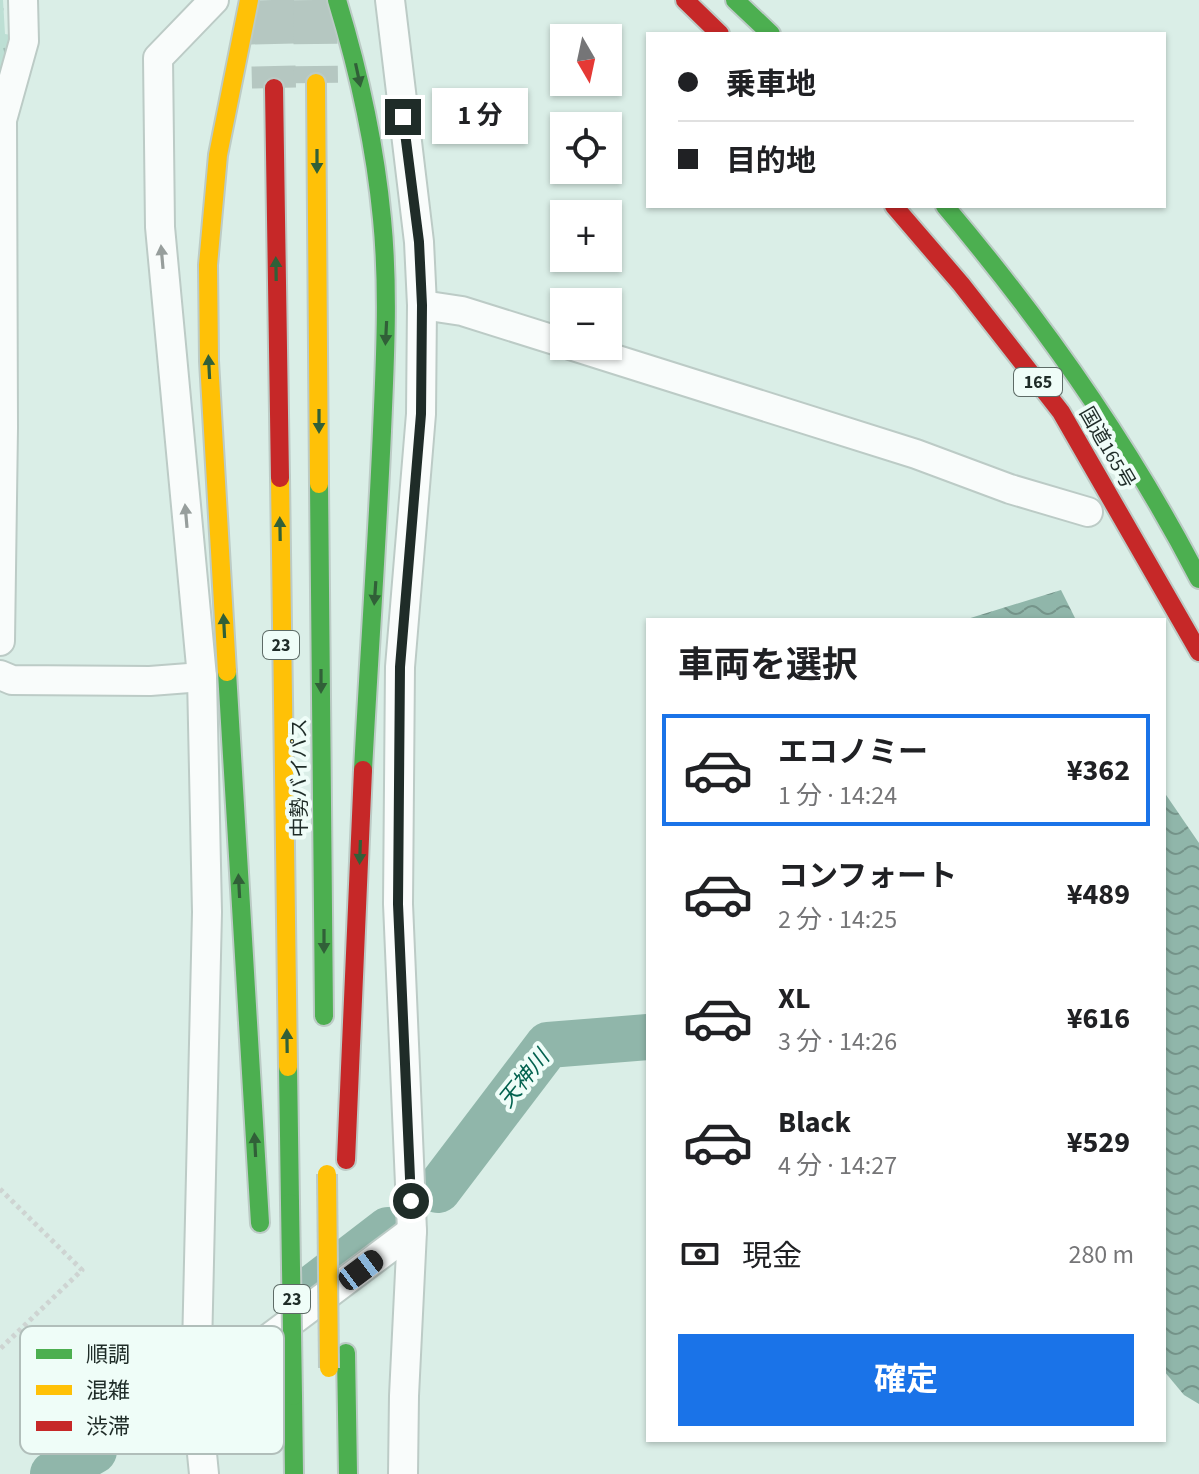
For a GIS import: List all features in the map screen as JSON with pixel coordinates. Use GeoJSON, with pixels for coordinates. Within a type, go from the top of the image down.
{"type":"FeatureCollection","features":[{"type":"Feature","properties":{"kind":"highway"},"geometry":{"type":"LineString","coordinates":[[249,0],[219,141],[207,282],[209,361],[260,1230]]}},
{"type":"Feature","properties":{"kind":"highway"},"geometry":{"type":"LineString","coordinates":[[337,0],[353,53],[370,132],[382,220],[387,322],[346,1167]]}},
{"type":"Feature","properties":{"kind":"highway"},"geometry":{"type":"LineString","coordinates":[[685,0],[718,32]]}},
{"type":"Feature","properties":{"kind":"highway"},"geometry":{"type":"LineString","coordinates":[[735,0],[769,32]]}},
{"type":"Feature","properties":{"kind":"highway","name":"中勢バイパス"},"geometry":{"type":"LineString","coordinates":[[316,83],[325,1034]]}},
{"type":"Feature","properties":{"kind":"highway","name":"中勢バイパス"},"geometry":{"type":"LineString","coordinates":[[274,88],[294,1474]]}},
{"type":"Feature","properties":{"kind":"highway","name":"国道165号"},"geometry":{"type":"LineString","coordinates":[[896,208],[961,284],[1061,412],[1199,652]]}},
{"type":"Feature","properties":{"kind":"highway","name":"国道165号"},"geometry":{"type":"LineString","coordinates":[[947,208],[1063,355],[1122,443],[1196,571]]}},
{"type":"Feature","properties":{"kind":"highway","name":"23"},"geometry":{"type":"LineString","coordinates":[[326,1166],[330,1474]]}},
{"type":"Feature","properties":{"kind":"highway"},"geometry":{"type":"LineString","coordinates":[[346,1249],[348,1474]]}},
{"type":"Feature","properties":{"kind":"highway"},"geometry":{"type":"LineString","coordinates":[[265,1312],[266,1326]]}},
{"type":"Feature","properties":{"kind":"street"},"geometry":{"type":"LineString","coordinates":[[0,641],[1,120],[24,41],[23,0]]}},
{"type":"Feature","properties":{"kind":"street"},"geometry":{"type":"LineString","coordinates":[[198,1326],[207,912],[202,677],[160,227],[158,58],[214,0]]}},
{"type":"Feature","properties":{"kind":"street"},"geometry":{"type":"LineString","coordinates":[[390,0],[419,242],[422,305],[421,414],[400,683],[398,904],[412,1231],[403,1474]]}},
{"type":"Feature","properties":{"kind":"street"},"geometry":{"type":"LineString","coordinates":[[422,305],[462,311],[550,339]]}},
{"type":"Feature","properties":{"kind":"street"},"geometry":{"type":"LineString","coordinates":[[617,360],[1088,512]]}},
{"type":"Feature","properties":{"kind":"street"},"geometry":{"type":"LineString","coordinates":[[0,675],[12,680],[150,681],[202,677]]}},
{"type":"Feature","properties":{"kind":"street"},"geometry":{"type":"LineString","coordinates":[[284,1327],[412,1231]]}},
{"type":"Feature","properties":{"kind":"street"},"geometry":{"type":"LineString","coordinates":[[202,1454],[204,1474]]}},
{"type":"Feature","properties":{"kind":"path"},"geometry":{"type":"LineString","coordinates":[[0,1189],[82,1270],[24,1326]]}},
{"type":"Feature","properties":{"kind":"path"},"geometry":{"type":"LineString","coordinates":[[0,1349],[20,1330]]}},
{"type":"Feature","properties":{"kind":"green space"},"geometry":{"type":"Polygon","coordinates":[[[0,0],[3,0],[5,34],[11,35],[0,77],[0,0]]]}},
{"type":"Feature","properties":{"kind":"water"},"geometry":{"type":"Polygon","coordinates":[[[1061,590],[1075,618],[970,618],[1061,590]]]}},
{"type":"Feature","properties":{"kind":"water"},"geometry":{"type":"Polygon","coordinates":[[[1166,795],[1199,843],[1199,1404],[1184,1395],[1166,1373],[1166,795]]]}},
{"type":"Feature","properties":{"kind":"waterway","name":"天神川"},"geometry":{"type":"LineString","coordinates":[[438,1190],[548,1045],[646,1037]]}},
{"type":"Feature","properties":{"kind":"waterway","name":"天神川"},"geometry":{"type":"LineString","coordinates":[[302,1296],[388,1230]]}},
{"type":"Feature","properties":{"kind":"waterway","name":"天神川"},"geometry":{"type":"LineString","coordinates":[[53,1474],[89,1454]]}},
{"type":"Feature","properties":{"kind":"tunnel"},"geometry":{"type":"LineString","coordinates":[[272,0],[274,88]]}},
{"type":"Feature","properties":{"kind":"tunnel"},"geometry":{"type":"LineString","coordinates":[[315,0],[316,83]]}},
{"type":"Feature","properties":{"kind":"traffic: fast"},"geometry":{"type":"LineString","coordinates":[[337,0],[370,136],[379,191],[385,272],[382,431],[363,770]]}},
{"type":"Feature","properties":{"kind":"traffic: fast"},"geometry":{"type":"LineString","coordinates":[[735,0],[769,32]]}},
{"type":"Feature","properties":{"kind":"traffic: fast"},"geometry":{"type":"LineString","coordinates":[[947,208],[1050,339],[1114,432],[1199,579]]}},
{"type":"Feature","properties":{"kind":"traffic: fast"},"geometry":{"type":"LineString","coordinates":[[319,484],[324,1016]]}},
{"type":"Feature","properties":{"kind":"traffic: fast"},"geometry":{"type":"LineString","coordinates":[[227,672],[260,1223]]}},
{"type":"Feature","properties":{"kind":"traffic: fast"},"geometry":{"type":"LineString","coordinates":[[288,1067],[290,1203]]}},
{"type":"Feature","properties":{"kind":"traffic: fast"},"geometry":{"type":"LineString","coordinates":[[290,1203],[293,1396]]}},
{"type":"Feature","properties":{"kind":"traffic: fast"},"geometry":{"type":"LineString","coordinates":[[346,1353],[348,1474]]}},
{"type":"Feature","properties":{"kind":"traffic: fast"},"geometry":{"type":"LineString","coordinates":[[293,1396],[294,1474]]}},
{"type":"Feature","properties":{"kind":"traffic: slow"},"geometry":{"type":"LineString","coordinates":[[227,672],[209,361],[208,265],[218,155],[249,0]]}},
{"type":"Feature","properties":{"kind":"traffic: slow"},"geometry":{"type":"LineString","coordinates":[[316,83],[319,484]]}},
{"type":"Feature","properties":{"kind":"traffic: slow"},"geometry":{"type":"LineString","coordinates":[[280,478],[288,1067]]}},
{"type":"Feature","properties":{"kind":"traffic: slow"},"geometry":{"type":"LineString","coordinates":[[327,1174],[329,1368]]}},
{"type":"Feature","properties":{"kind":"traffic: jam"},"geometry":{"type":"LineString","coordinates":[[685,0],[718,32]]}},
{"type":"Feature","properties":{"kind":"traffic: jam"},"geometry":{"type":"LineString","coordinates":[[274,88],[280,478]]}},
{"type":"Feature","properties":{"kind":"traffic: jam"},"geometry":{"type":"LineString","coordinates":[[896,208],[961,284],[1061,412],[1199,652]]}},
{"type":"Feature","properties":{"kind":"traffic: jam"},"geometry":{"type":"LineString","coordinates":[[346,1160],[363,770]]}},
{"type":"Feature","properties":{"kind":"route"},"geometry":{"type":"LineString","coordinates":[[403,117],[419,242],[422,305],[421,414],[400,667],[398,904],[411,1201]]}}]}
